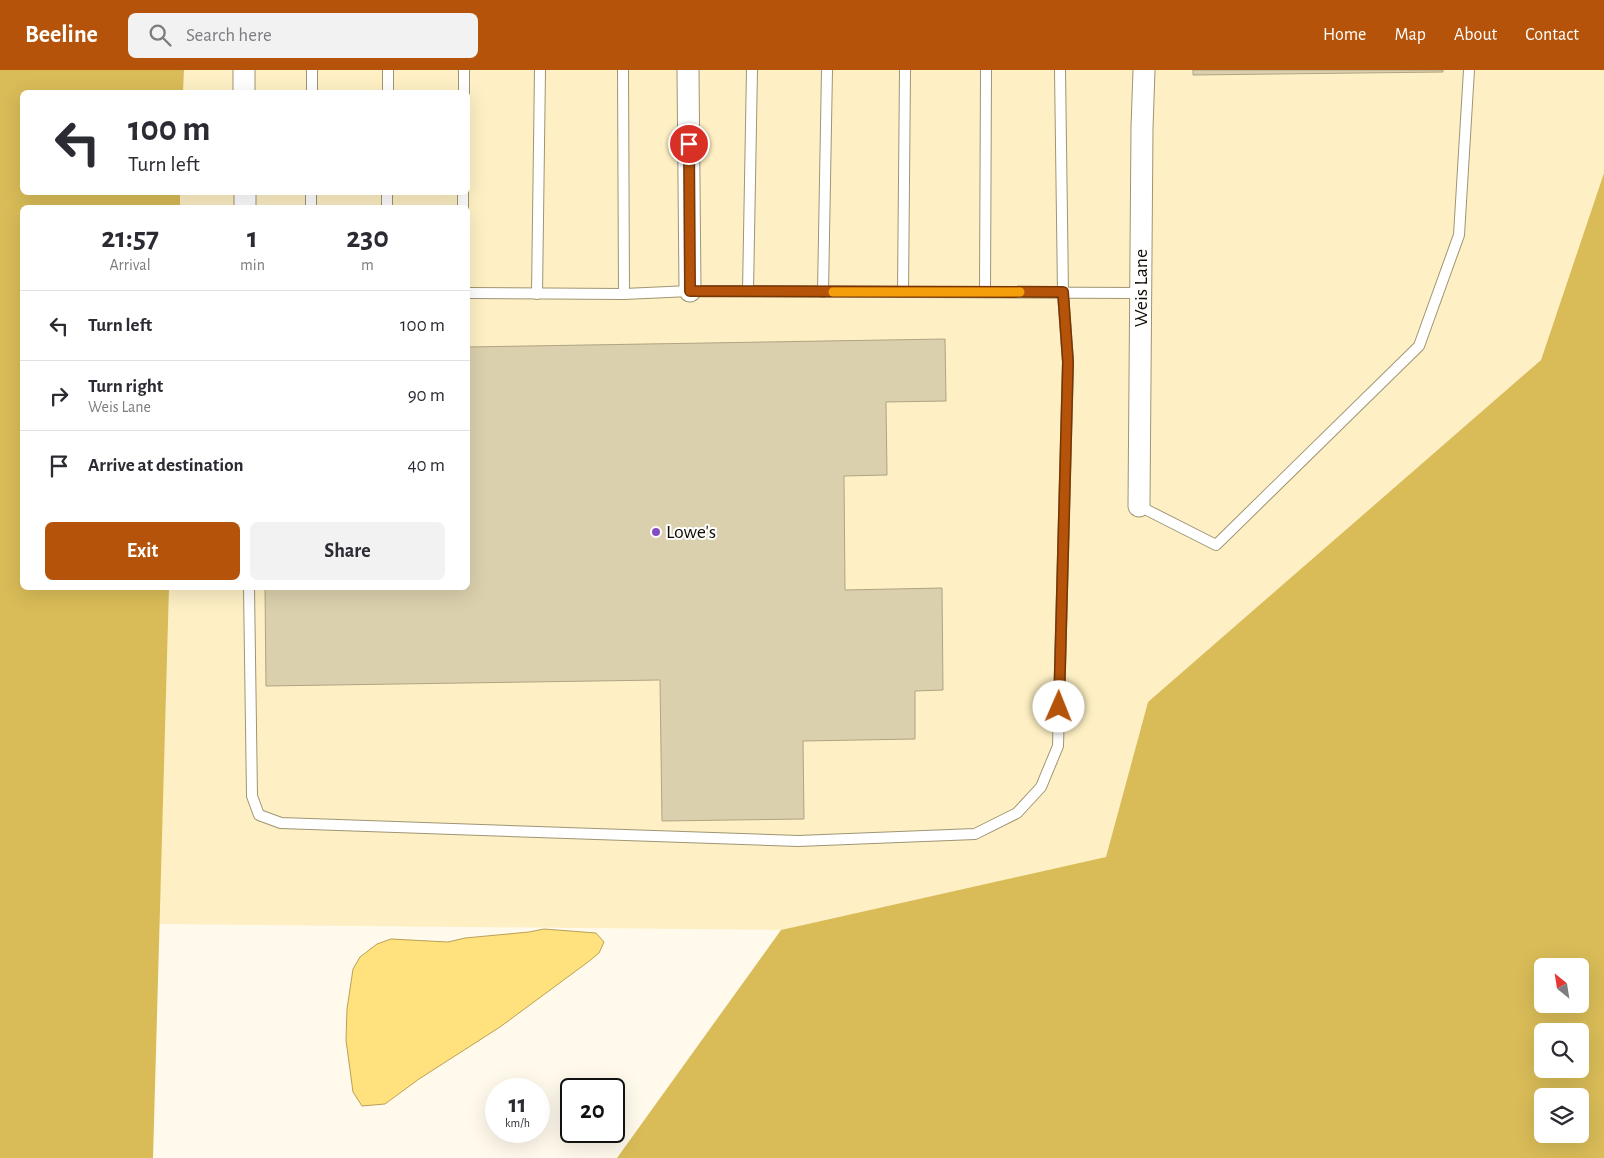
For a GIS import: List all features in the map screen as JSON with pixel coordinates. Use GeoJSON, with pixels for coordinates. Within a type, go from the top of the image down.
{"type":"FeatureCollection","features":[{"type":"Feature","properties":{"kind":"street"},"geometry":{"type":"LineString","coordinates":[[244,70],[244,90]]}},
{"type":"Feature","properties":{"kind":"street"},"geometry":{"type":"LineString","coordinates":[[688,70],[690,291]]}},
{"type":"Feature","properties":{"kind":"street","name":"Weis Lane"},"geometry":{"type":"LineString","coordinates":[[1139,506],[1144,70]]}},
{"type":"Feature","properties":{"kind":"lane"},"geometry":{"type":"LineString","coordinates":[[312,70],[312,90]]}},
{"type":"Feature","properties":{"kind":"lane"},"geometry":{"type":"LineString","coordinates":[[388,70],[388,90]]}},
{"type":"Feature","properties":{"kind":"lane"},"geometry":{"type":"LineString","coordinates":[[464,70],[464,90]]}},
{"type":"Feature","properties":{"kind":"lane"},"geometry":{"type":"LineString","coordinates":[[537,294],[540,70]]}},
{"type":"Feature","properties":{"kind":"lane"},"geometry":{"type":"LineString","coordinates":[[623,70],[624,294]]}},
{"type":"Feature","properties":{"kind":"lane"},"geometry":{"type":"LineString","coordinates":[[748,291],[752,70]]}},
{"type":"Feature","properties":{"kind":"lane"},"geometry":{"type":"LineString","coordinates":[[823,292],[827,70]]}},
{"type":"Feature","properties":{"kind":"lane"},"geometry":{"type":"LineString","coordinates":[[903,292],[905,70]]}},
{"type":"Feature","properties":{"kind":"lane"},"geometry":{"type":"LineString","coordinates":[[986,70],[986,292]]}},
{"type":"Feature","properties":{"kind":"lane"},"geometry":{"type":"LineString","coordinates":[[249,590],[252,796],[259,815],[281,823],[798,841],[975,834],[1017,813],[1041,787],[1058,746],[1068,362],[1063,292],[1060,70]]}},
{"type":"Feature","properties":{"kind":"lane"},"geometry":{"type":"LineString","coordinates":[[1139,506],[1216,545],[1419,346],[1459,235],[1469,70]]}},
{"type":"Feature","properties":{"kind":"lane"},"geometry":{"type":"LineString","coordinates":[[470,293],[624,294],[690,291],[1140,293]]}},
{"type":"Feature","properties":{"kind":"shaded area"},"geometry":{"type":"Polygon","coordinates":[[[0,70],[184,70],[183,90],[20,90],[20,195],[180,195],[180,205],[20,205],[20,590],[169,590],[153,1158],[0,1158],[0,70]]]}},
{"type":"Feature","properties":{"kind":"shaded area"},"geometry":{"type":"Polygon","coordinates":[[[184,70],[1604,70],[1604,173],[1541,360],[1148,702],[1106,858],[781,930],[159,924],[169,590],[470,590],[470,205],[180,205],[180,195],[470,195],[470,90],[183,90],[184,70]]]}},
{"type":"Feature","properties":{"kind":"shaded area"},"geometry":{"type":"Polygon","coordinates":[[[1604,173],[1604,1158],[617,1158],[781,930],[1106,857],[1148,702],[1541,360],[1604,173]]]}},
{"type":"Feature","properties":{"kind":"shaded area"},"geometry":{"type":"Polygon","coordinates":[[[544,929],[596,933],[604,942],[599,953],[588,962],[500,1027],[419,1079],[385,1104],[362,1106],[353,1092],[346,1040],[347,1009],[353,969],[360,957],[377,944],[391,939],[448,942],[465,938],[544,929]]]}},
{"type":"Feature","properties":{"kind":"building"},"geometry":{"type":"Polygon","coordinates":[[[1193,70],[1443,70],[1443,72],[1193,75],[1193,70]]]}},
{"type":"Feature","properties":{"kind":"building","name":"Lowe's"},"geometry":{"type":"Polygon","coordinates":[[[945,339],[946,401],[886,402],[887,475],[844,476],[845,590],[942,588],[943,690],[915,691],[915,739],[803,741],[804,819],[662,821],[660,680],[266,686],[265,590],[470,590],[470,347],[945,339]]]}},
{"type":"Feature","properties":{"kind":"slow traffic"},"geometry":{"type":"LineString","coordinates":[[833,292],[1020,292]]}},
{"type":"Feature","properties":{"kind":"place","name":"Lowe's"},"geometry":{"type":"Point","coordinates":[656,532]}},
{"type":"Feature","properties":{"kind":"route"},"geometry":{"type":"LineString","coordinates":[[689,144],[690,291],[1063,292],[1068,362],[1059,707]]}}]}
